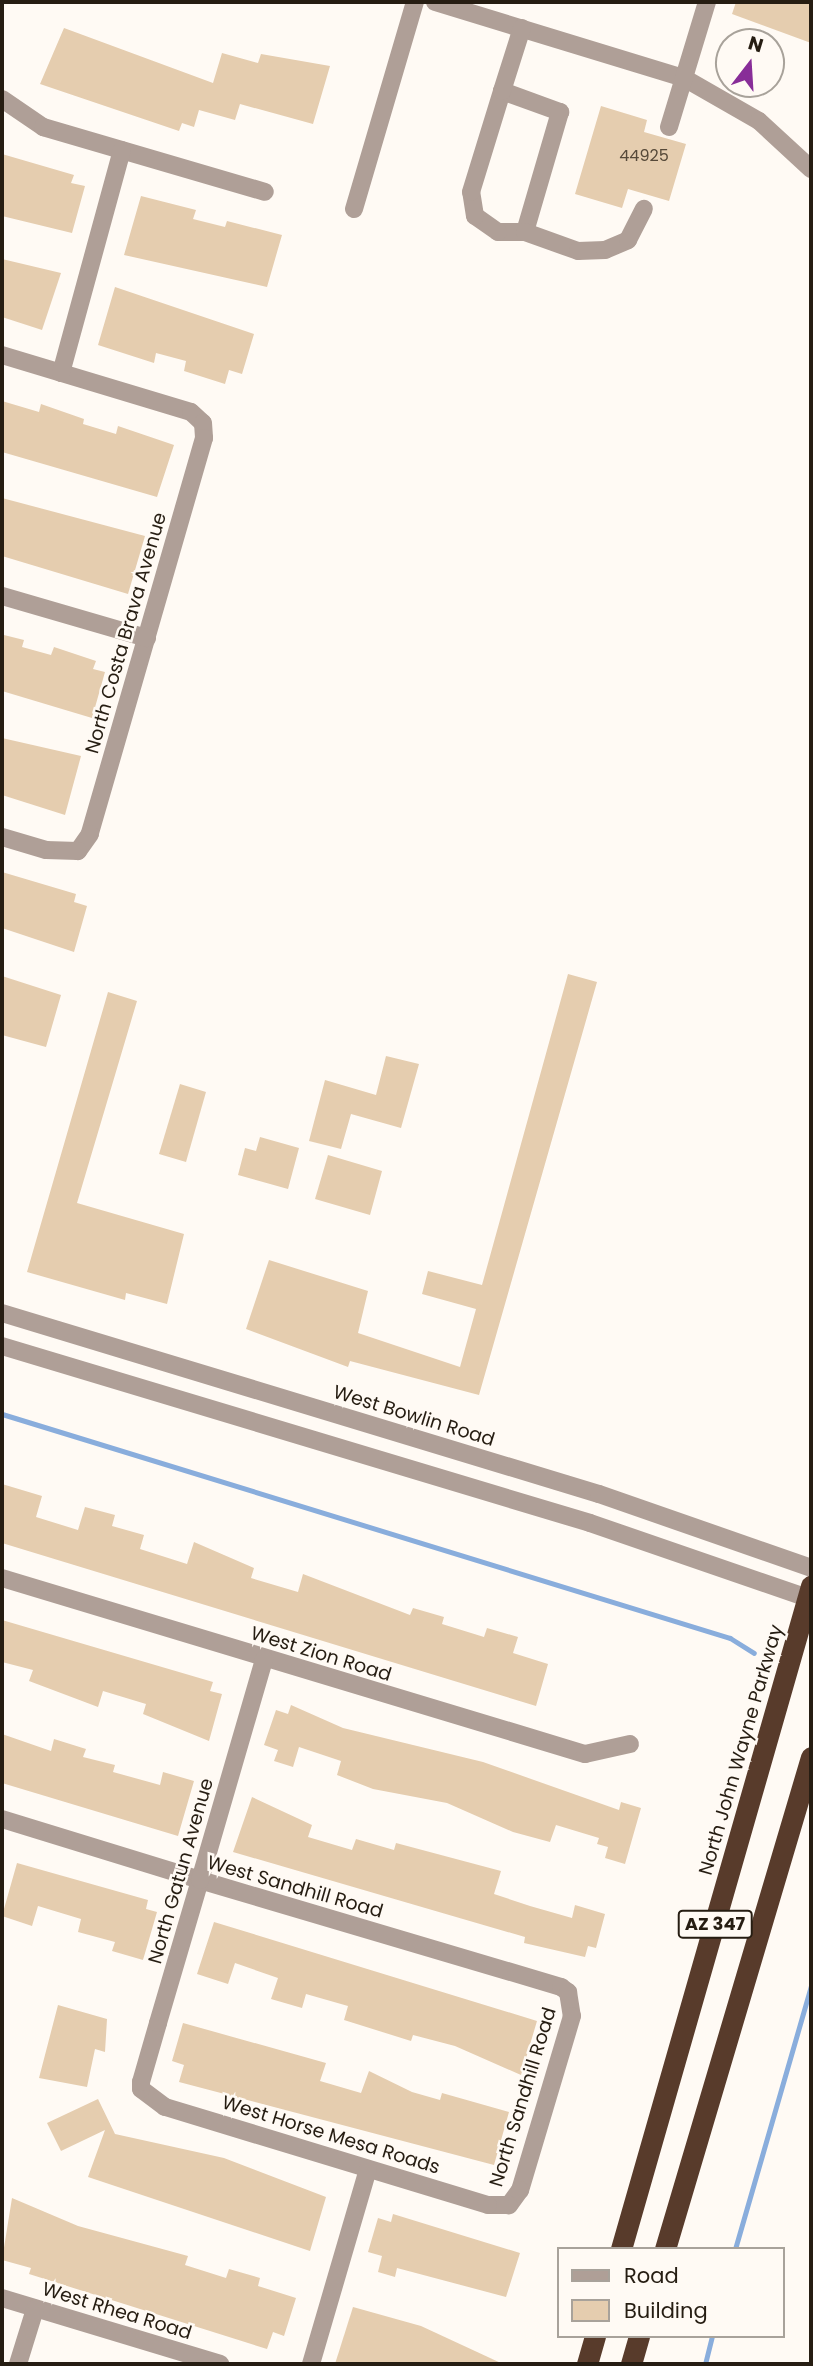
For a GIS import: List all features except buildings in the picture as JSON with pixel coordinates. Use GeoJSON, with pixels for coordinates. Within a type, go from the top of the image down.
{"type":"FeatureCollection","features":[{"type":"Feature","properties":{"kind":"highway","name":"North John Wayne Parkway"},"geometry":{"type":"LineString","coordinates":[[622,2247],[810,1594]]}},
{"type":"Feature","properties":{"kind":"highway","name":"AZ 347"},"geometry":{"type":"LineString","coordinates":[[666,2247],[811,1757]]}},
{"type":"Feature","properties":{"kind":"highway"},"geometry":{"type":"LineString","coordinates":[[587,2364],[594,2338]]}},
{"type":"Feature","properties":{"kind":"highway"},"geometry":{"type":"LineString","coordinates":[[631,2364],[638,2338]]}},
{"type":"Feature","properties":{"kind":"street"},"geometry":{"type":"LineString","coordinates":[[354,209],[415,2]]}},
{"type":"Feature","properties":{"kind":"street"},"geometry":{"type":"LineString","coordinates":[[435,2],[684,78],[759,121],[811,169]]}},
{"type":"Feature","properties":{"kind":"street"},"geometry":{"type":"LineString","coordinates":[[669,127],[707,2]]}},
{"type":"Feature","properties":{"kind":"street"},"geometry":{"type":"LineString","coordinates":[[522,28],[471,192],[475,216],[499,232],[525,232],[578,251],[605,250],[628,240],[644,209]]}},
{"type":"Feature","properties":{"kind":"street"},"geometry":{"type":"LineString","coordinates":[[502,91],[559,112],[525,232]]}},
{"type":"Feature","properties":{"kind":"street"},"geometry":{"type":"LineString","coordinates":[[2,99],[43,127],[265,192]]}},
{"type":"Feature","properties":{"kind":"street"},"geometry":{"type":"LineString","coordinates":[[2,355],[61,373],[121,149]]}},
{"type":"Feature","properties":{"kind":"street","name":"North Costa Brava Avenue"},"geometry":{"type":"LineString","coordinates":[[2,836],[46,850],[78,851],[90,834],[147,638],[204,423],[191,412],[61,373]]}},
{"type":"Feature","properties":{"kind":"street"},"geometry":{"type":"LineString","coordinates":[[2,596],[147,638]]}},
{"type":"Feature","properties":{"kind":"street","name":"West Bowlin Road"},"geometry":{"type":"LineString","coordinates":[[2,1313],[586,1490],[811,1568]]}},
{"type":"Feature","properties":{"kind":"street"},"geometry":{"type":"LineString","coordinates":[[2,1346],[590,1522],[810,1594]]}},
{"type":"Feature","properties":{"kind":"street","name":"West Zion Road"},"geometry":{"type":"LineString","coordinates":[[2,1578],[586,1754],[630,1744]]}},
{"type":"Feature","properties":{"kind":"street","name":"North Gatun Avenue"},"geometry":{"type":"LineString","coordinates":[[144,2095],[141,2082],[264,1659]]}},
{"type":"Feature","properties":{"kind":"street","name":"West Sandhill Road"},"geometry":{"type":"LineString","coordinates":[[2,1819],[561,1987],[573,1999]]}},
{"type":"Feature","properties":{"kind":"street","name":"North Sandhill Road"},"geometry":{"type":"LineString","coordinates":[[509,2205],[520,2190],[573,1999]]}},
{"type":"Feature","properties":{"kind":"street","name":"West Horse Mesa Roads"},"geometry":{"type":"LineString","coordinates":[[144,2095],[368,2169],[488,2205],[509,2205]]}},
{"type":"Feature","properties":{"kind":"street"},"geometry":{"type":"LineString","coordinates":[[311,2364],[368,2169]]}},
{"type":"Feature","properties":{"kind":"street","name":"West Rhea Road"},"geometry":{"type":"LineString","coordinates":[[2,2298],[220,2364]]}},
{"type":"Feature","properties":{"kind":"street"},"geometry":{"type":"LineString","coordinates":[[18,2364],[36,2309]]}},
{"type":"Feature","properties":{"kind":"waterway"},"geometry":{"type":"LineString","coordinates":[[2,1414],[730,1638],[754,1653]]}},
{"type":"Feature","properties":{"kind":"waterway"},"geometry":{"type":"LineString","coordinates":[[736,2247],[811,1986]]}},
{"type":"Feature","properties":{"kind":"waterway"},"geometry":{"type":"LineString","coordinates":[[705,2364],[712,2338]]}}]}
